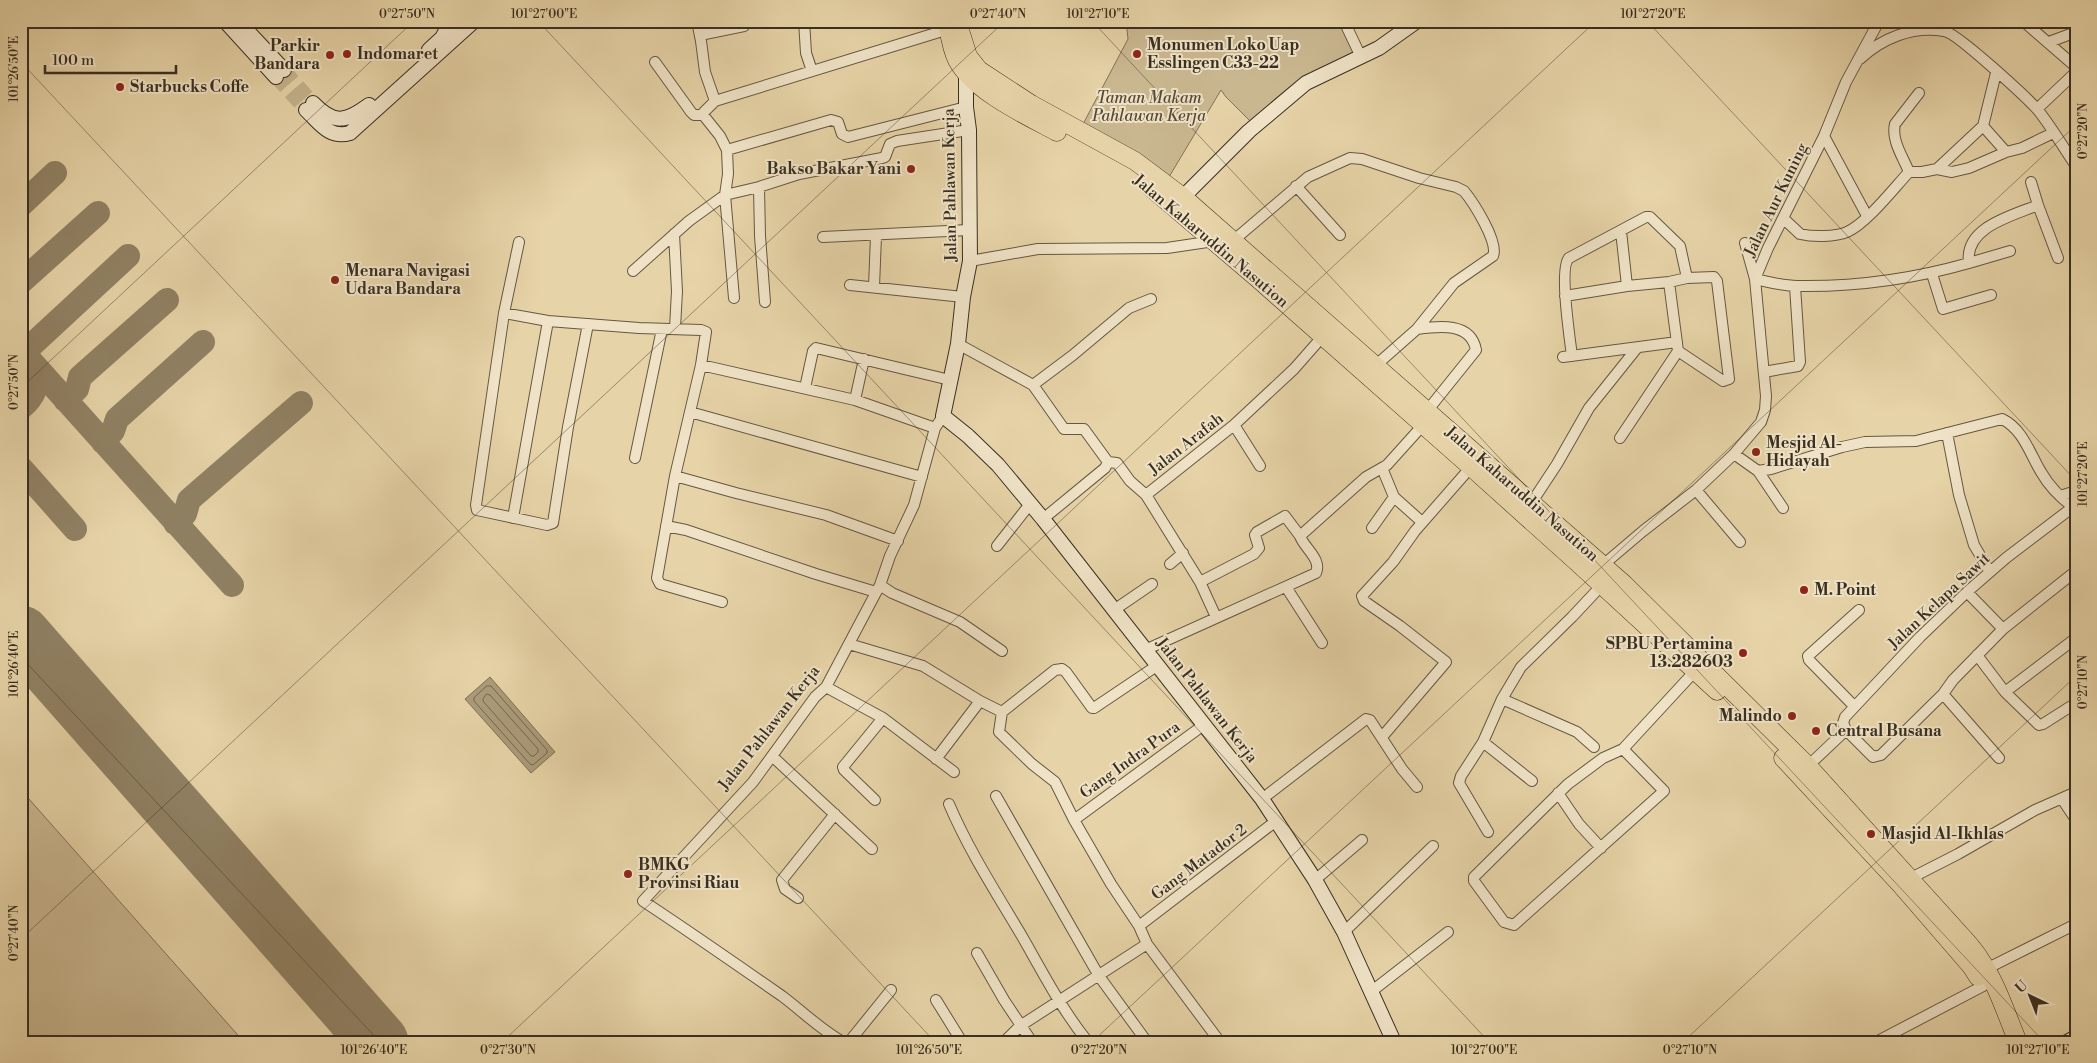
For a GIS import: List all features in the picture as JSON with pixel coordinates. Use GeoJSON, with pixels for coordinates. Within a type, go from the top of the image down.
{"type":"FeatureCollection","features":[{"type":"Feature","properties":{"kind":"highway","name":"Jalan Kaharuddin Nasution"},"geometry":{"type":"LineString","coordinates":[[951,24],[968,56],[970,67],[995,97],[1112,160],[1154,189],[1215,241],[1261,273],[1375,366],[1471,467],[1695,671],[1808,766],[1911,878],[1976,953],[2006,1042]]}},
{"type":"Feature","properties":{"kind":"highway","name":"Jalan Kaharuddin Nasution"},"geometry":{"type":"LineString","coordinates":[[970,67],[979,70],[1031,104],[1135,161],[1183,197],[1234,240],[1261,273],[1323,336],[1532,502],[1603,565],[1683,641],[1798,774],[1901,885],[1971,966],[1999,994],[2018,1042]]}},
{"type":"Feature","properties":{"kind":"street"},"geometry":{"type":"LineString","coordinates":[[225,21],[255,47],[280,74]]}},
{"type":"Feature","properties":{"kind":"street"},"geometry":{"type":"LineString","coordinates":[[238,21],[255,47]]}},
{"type":"Feature","properties":{"kind":"street"},"geometry":{"type":"LineString","coordinates":[[450,22],[442,38],[355,115],[334,119],[310,107],[334,135],[342,136],[350,133],[474,21]]}},
{"type":"Feature","properties":{"kind":"street"},"geometry":{"type":"LineString","coordinates":[[697,21],[705,72],[715,101]]}},
{"type":"Feature","properties":{"kind":"street"},"geometry":{"type":"LineString","coordinates":[[804,21],[806,53],[812,71]]}},
{"type":"Feature","properties":{"kind":"street"},"geometry":{"type":"LineString","coordinates":[[1344,21],[1361,57]]}},
{"type":"Feature","properties":{"kind":"street"},"geometry":{"type":"LineString","coordinates":[[1183,197],[1282,101],[1306,83],[1361,57],[1402,34],[1417,21]]}},
{"type":"Feature","properties":{"kind":"street","name":"Jalan Aur Kuning"},"geometry":{"type":"LineString","coordinates":[[1603,565],[1696,490],[1734,454],[1761,422],[1766,404],[1755,279],[1768,248],[1824,136],[1846,82],[1879,21]]}},
{"type":"Feature","properties":{"kind":"street"},"geometry":{"type":"LineString","coordinates":[[1936,21],[1969,47],[1996,73],[2012,84],[2037,109],[2076,166]]}},
{"type":"Feature","properties":{"kind":"street"},"geometry":{"type":"LineString","coordinates":[[2023,21],[2076,66]]}},
{"type":"Feature","properties":{"kind":"street"},"geometry":{"type":"LineString","coordinates":[[450,22],[450,42]]}},
{"type":"Feature","properties":{"kind":"street"},"geometry":{"type":"LineString","coordinates":[[703,115],[715,101],[812,71],[951,24]]}},
{"type":"Feature","properties":{"kind":"street"},"geometry":{"type":"LineString","coordinates":[[700,35],[744,26]]}},
{"type":"Feature","properties":{"kind":"street"},"geometry":{"type":"LineString","coordinates":[[1856,64],[1872,48],[1895,36],[1914,31],[1946,30]]}},
{"type":"Feature","properties":{"kind":"street"},"geometry":{"type":"LineString","coordinates":[[2049,42],[2076,32]]}},
{"type":"Feature","properties":{"kind":"street"},"geometry":{"type":"LineString","coordinates":[[655,62],[691,112],[694,115],[703,115]]}},
{"type":"Feature","properties":{"kind":"street","name":"Jalan Pahlawan Kerja"},"geometry":{"type":"LineString","coordinates":[[843,1042],[832,1036],[806,1014],[721,952],[644,901],[753,782],[826,687],[878,589],[890,556],[898,541],[922,477],[935,428],[943,416],[958,344],[963,296],[970,261],[969,130],[966,107],[970,67]]}},
{"type":"Feature","properties":{"kind":"street"},"geometry":{"type":"LineString","coordinates":[[2037,109],[2076,72]]}},
{"type":"Feature","properties":{"kind":"street"},"geometry":{"type":"LineString","coordinates":[[1938,169],[1983,126],[1996,73]]}},
{"type":"Feature","properties":{"kind":"street"},"geometry":{"type":"LineString","coordinates":[[1909,172],[1896,141],[1894,129],[1895,124],[1919,93]]}},
{"type":"Feature","properties":{"kind":"street"},"geometry":{"type":"LineString","coordinates":[[727,150],[831,120],[838,122],[842,134],[848,137],[966,107]]}},
{"type":"Feature","properties":{"kind":"street"},"geometry":{"type":"LineString","coordinates":[[703,115],[720,136],[727,150],[728,174],[725,195],[734,298]]}},
{"type":"Feature","properties":{"kind":"street"},"geometry":{"type":"LineString","coordinates":[[1983,126],[2006,152]]}},
{"type":"Feature","properties":{"kind":"street"},"geometry":{"type":"LineString","coordinates":[[633,272],[689,221],[725,195],[759,187],[799,174],[882,158],[885,157],[890,144],[897,141],[969,130]]}},
{"type":"Feature","properties":{"kind":"street"},"geometry":{"type":"LineString","coordinates":[[1784,218],[1797,232],[1806,236],[1846,233],[1855,228],[1909,172],[1938,169],[1952,172],[1969,168],[2006,152],[2022,148],[2053,133]]}},
{"type":"Feature","properties":{"kind":"street"},"geometry":{"type":"LineString","coordinates":[[1824,136],[1867,216]]}},
{"type":"Feature","properties":{"kind":"street"},"geometry":{"type":"LineString","coordinates":[[1234,240],[1308,177],[1343,160],[1354,158],[1456,187],[1464,191],[1493,240],[1495,252],[1493,256],[1454,283],[1417,329],[1375,366]]}},
{"type":"Feature","properties":{"kind":"street"},"geometry":{"type":"LineString","coordinates":[[2031,182],[2058,258]]}},
{"type":"Feature","properties":{"kind":"street"},"geometry":{"type":"LineString","coordinates":[[1296,186],[1340,235]]}},
{"type":"Feature","properties":{"kind":"street"},"geometry":{"type":"LineString","coordinates":[[759,187],[760,236],[765,302]]}},
{"type":"Feature","properties":{"kind":"street"},"geometry":{"type":"LineString","coordinates":[[1969,263],[1968,253],[1970,246],[1978,234],[1999,221],[2038,205]]}},
{"type":"Feature","properties":{"kind":"street"},"geometry":{"type":"LineString","coordinates":[[1565,296],[1627,286],[1712,276],[1717,281],[1729,379],[1723,382],[1677,347],[1637,348],[1567,357],[1565,296],[1564,265],[1566,260],[1646,217],[1651,217],[1680,246],[1687,278]]}},
{"type":"Feature","properties":{"kind":"street"},"geometry":{"type":"LineString","coordinates":[[823,237],[876,236],[969,230]]}},
{"type":"Feature","properties":{"kind":"street"},"geometry":{"type":"LineString","coordinates":[[1621,231],[1627,286]]}},
{"type":"Feature","properties":{"kind":"street"},"geometry":{"type":"LineString","coordinates":[[674,234],[677,291],[675,328]]}},
{"type":"Feature","properties":{"kind":"street"},"geometry":{"type":"LineString","coordinates":[[874,287],[876,236]]}},
{"type":"Feature","properties":{"kind":"street"},"geometry":{"type":"LineString","coordinates":[[970,261],[1038,249],[1167,248],[1215,241]]}},
{"type":"Feature","properties":{"kind":"street"},"geometry":{"type":"LineString","coordinates":[[519,242],[504,312],[476,505],[479,511],[547,525],[553,523],[568,427],[588,324]]}},
{"type":"Feature","properties":{"kind":"street"},"geometry":{"type":"LineString","coordinates":[[1745,243],[1755,279],[1795,286],[1856,284],[1932,274],[2010,251]]}},
{"type":"Feature","properties":{"kind":"street"},"geometry":{"type":"LineString","coordinates":[[1932,274],[1943,309],[1992,294]]}},
{"type":"Feature","properties":{"kind":"street"},"geometry":{"type":"LineString","coordinates":[[1620,438],[1677,347],[1669,282]]}},
{"type":"Feature","properties":{"kind":"street"},"geometry":{"type":"LineString","coordinates":[[850,285],[963,296]]}},
{"type":"Feature","properties":{"kind":"street"},"geometry":{"type":"LineString","coordinates":[[1764,372],[1798,366],[1800,362],[1795,286]]}},
{"type":"Feature","properties":{"kind":"street"},"geometry":{"type":"LineString","coordinates":[[1033,385],[1073,355],[1129,308],[1151,299]]}},
{"type":"Feature","properties":{"kind":"street"},"geometry":{"type":"LineString","coordinates":[[504,312],[548,321],[662,329],[675,328],[706,332],[701,365],[675,476],[657,578],[660,584],[722,602]]}},
{"type":"Feature","properties":{"kind":"street"},"geometry":{"type":"LineString","coordinates":[[513,518],[548,321]]}},
{"type":"Feature","properties":{"kind":"street"},"geometry":{"type":"LineString","coordinates":[[1300,536],[1366,477],[1382,468],[1425,418],[1476,350],[1474,342],[1462,330],[1442,325],[1417,329]]}},
{"type":"Feature","properties":{"kind":"street"},"geometry":{"type":"LineString","coordinates":[[635,458],[662,329]]}},
{"type":"Feature","properties":{"kind":"street","name":"Jalan Arafah"},"geometry":{"type":"LineString","coordinates":[[1216,618],[1200,582],[1146,495],[1234,425],[1294,369],[1323,336]]}},
{"type":"Feature","properties":{"kind":"street"},"geometry":{"type":"LineString","coordinates":[[958,344],[1033,385],[1064,429],[1084,430],[1108,462],[1117,463],[1130,481],[1146,495]]}},
{"type":"Feature","properties":{"kind":"street"},"geometry":{"type":"LineString","coordinates":[[805,388],[815,348],[950,380]]}},
{"type":"Feature","properties":{"kind":"street"},"geometry":{"type":"LineString","coordinates":[[1532,502],[1568,445],[1581,420],[1637,348]]}},
{"type":"Feature","properties":{"kind":"street"},"geometry":{"type":"LineString","coordinates":[[855,400],[864,359]]}},
{"type":"Feature","properties":{"kind":"street"},"geometry":{"type":"LineString","coordinates":[[701,365],[782,385],[805,388],[855,400],[935,428]]}},
{"type":"Feature","properties":{"kind":"street"},"geometry":{"type":"LineString","coordinates":[[690,412],[922,477]]}},
{"type":"Feature","properties":{"kind":"street","name":"Jalan Pahlawan Kerja"},"geometry":{"type":"LineString","coordinates":[[943,416],[986,452],[1043,519],[1262,798],[1315,880],[1344,932],[1394,1042]]}},
{"type":"Feature","properties":{"kind":"street"},"geometry":{"type":"LineString","coordinates":[[1758,472],[1865,442],[1916,441],[2002,420],[2014,427],[2042,474],[2060,496],[2074,508]]}},
{"type":"Feature","properties":{"kind":"street"},"geometry":{"type":"LineString","coordinates":[[1234,425],[1260,466]]}},
{"type":"Feature","properties":{"kind":"street"},"geometry":{"type":"LineString","coordinates":[[1947,434],[1959,495],[1971,537],[1977,553],[1990,572]]}},
{"type":"Feature","properties":{"kind":"street"},"geometry":{"type":"LineString","coordinates":[[1734,454],[1758,472],[1783,508]]}},
{"type":"Feature","properties":{"kind":"street"},"geometry":{"type":"LineString","coordinates":[[1043,519],[1105,468],[1108,462]]}},
{"type":"Feature","properties":{"kind":"street"},"geometry":{"type":"LineString","coordinates":[[1382,737],[1446,662],[1363,599],[1363,594],[1393,562],[1422,522],[1471,467]]}},
{"type":"Feature","properties":{"kind":"street"},"geometry":{"type":"LineString","coordinates":[[1382,468],[1394,497],[1422,522]]}},
{"type":"Feature","properties":{"kind":"street"},"geometry":{"type":"LineString","coordinates":[[675,476],[782,506],[826,515],[898,541]]}},
{"type":"Feature","properties":{"kind":"street"},"geometry":{"type":"LineString","coordinates":[[1696,490],[1740,542]]}},
{"type":"Feature","properties":{"kind":"street"},"geometry":{"type":"LineString","coordinates":[[2060,496],[2076,491]]}},
{"type":"Feature","properties":{"kind":"street"},"geometry":{"type":"LineString","coordinates":[[1372,528],[1394,497]]}},
{"type":"Feature","properties":{"kind":"street"},"geometry":{"type":"LineString","coordinates":[[997,546],[1030,504]]}},
{"type":"Feature","properties":{"kind":"street","name":"Jalan Kelapa Sawit"},"geometry":{"type":"LineString","coordinates":[[1808,766],[1846,730],[1844,720],[1854,706],[1920,637],[1990,572],[2074,508]]}},
{"type":"Feature","properties":{"kind":"street"},"geometry":{"type":"LineString","coordinates":[[1145,650],[1316,573],[1318,569],[1315,558],[1285,516],[1257,532],[1255,535],[1259,548],[1254,554],[1200,582]]}},
{"type":"Feature","properties":{"kind":"street"},"geometry":{"type":"LineString","coordinates":[[666,526],[686,530],[816,574],[892,593],[960,622],[1002,651]]}},
{"type":"Feature","properties":{"kind":"street"},"geometry":{"type":"LineString","coordinates":[[1170,564],[1183,553]]}},
{"type":"Feature","properties":{"kind":"street"},"geometry":{"type":"LineString","coordinates":[[1846,730],[1873,756],[1878,756],[1943,694],[1953,680],[2003,629],[2076,571]]}},
{"type":"Feature","properties":{"kind":"street"},"geometry":{"type":"LineString","coordinates":[[1114,610],[1152,584]]}},
{"type":"Feature","properties":{"kind":"street"},"geometry":{"type":"LineString","coordinates":[[1488,832],[1459,783],[1461,776],[1483,742],[1502,700],[1521,667],[1572,618],[1602,585]]}},
{"type":"Feature","properties":{"kind":"street"},"geometry":{"type":"LineString","coordinates":[[1286,587],[1322,643]]}},
{"type":"Feature","properties":{"kind":"street"},"geometry":{"type":"LineString","coordinates":[[1967,592],[2003,629]]}},
{"type":"Feature","properties":{"kind":"street"},"geometry":{"type":"LineString","coordinates":[[1854,706],[1809,660],[1808,656],[1859,610]]}},
{"type":"Feature","properties":{"kind":"street"},"geometry":{"type":"LineString","coordinates":[[2006,692],[2076,638]]}},
{"type":"Feature","properties":{"kind":"street"},"geometry":{"type":"LineString","coordinates":[[849,644],[924,666],[980,701],[1002,712]]}},
{"type":"Feature","properties":{"kind":"street"},"geometry":{"type":"LineString","coordinates":[[1977,655],[2006,692],[2039,725],[2076,703]]}},
{"type":"Feature","properties":{"kind":"street"},"geometry":{"type":"LineString","coordinates":[[1158,665],[1094,708],[1092,708],[1066,672],[1062,669],[1055,670],[1002,712],[999,732],[1054,780],[1074,820],[1111,884],[1139,926],[1147,944],[1220,1042]]}},
{"type":"Feature","properties":{"kind":"street"},"geometry":{"type":"LineString","coordinates":[[1623,749],[1664,791],[1514,925],[1504,922],[1474,881],[1474,876],[1558,793],[1603,758],[1623,749],[1695,671]]}},
{"type":"Feature","properties":{"kind":"street"},"geometry":{"type":"LineString","coordinates":[[826,687],[883,718],[954,772]]}},
{"type":"Feature","properties":{"kind":"street"},"geometry":{"type":"LineString","coordinates":[[1943,694],[1999,758]]}},
{"type":"Feature","properties":{"kind":"street"},"geometry":{"type":"LineString","coordinates":[[1502,700],[1577,732],[1594,747]]}},
{"type":"Feature","properties":{"kind":"street"},"geometry":{"type":"LineString","coordinates":[[936,758],[980,701]]}},
{"type":"Feature","properties":{"kind":"street"},"geometry":{"type":"LineString","coordinates":[[875,800],[843,767],[883,718]]}},
{"type":"Feature","properties":{"kind":"street"},"geometry":{"type":"LineString","coordinates":[[1262,798],[1364,719],[1370,720],[1402,770],[1417,787]]}},
{"type":"Feature","properties":{"kind":"street","name":"Gang Indra Pura"},"geometry":{"type":"LineString","coordinates":[[1074,820],[1205,724]]}},
{"type":"Feature","properties":{"kind":"street"},"geometry":{"type":"LineString","coordinates":[[1483,742],[1532,781]]}},
{"type":"Feature","properties":{"kind":"street"},"geometry":{"type":"LineString","coordinates":[[772,756],[872,849]]}},
{"type":"Feature","properties":{"kind":"street"},"geometry":{"type":"LineString","coordinates":[[1911,878],[1958,854],[2035,810],[2076,792]]}},
{"type":"Feature","properties":{"kind":"street"},"geometry":{"type":"LineString","coordinates":[[1558,793],[1579,824],[1601,848]]}},
{"type":"Feature","properties":{"kind":"street"},"geometry":{"type":"LineString","coordinates":[[996,796],[1099,976],[1147,1042]]}},
{"type":"Feature","properties":{"kind":"street"},"geometry":{"type":"LineString","coordinates":[[2062,799],[2076,820]]}},
{"type":"Feature","properties":{"kind":"street"},"geometry":{"type":"LineString","coordinates":[[949,804],[960,829],[983,871],[1060,1002],[1088,1042]]}},
{"type":"Feature","properties":{"kind":"street"},"geometry":{"type":"LineString","coordinates":[[798,898],[785,889],[782,880],[835,814]]}},
{"type":"Feature","properties":{"kind":"street","name":"Gang Matador 2"},"geometry":{"type":"LineString","coordinates":[[1139,926],[1276,821]]}},
{"type":"Feature","properties":{"kind":"street"},"geometry":{"type":"LineString","coordinates":[[1315,880],[1362,840]]}},
{"type":"Feature","properties":{"kind":"street"},"geometry":{"type":"LineString","coordinates":[[1344,932],[1433,846]]}},
{"type":"Feature","properties":{"kind":"street"},"geometry":{"type":"LineString","coordinates":[[1876,1042],[2076,924]]}},
{"type":"Feature","properties":{"kind":"street"},"geometry":{"type":"LineString","coordinates":[[1372,991],[1448,932]]}},
{"type":"Feature","properties":{"kind":"street"},"geometry":{"type":"LineString","coordinates":[[1004,1042],[1020,1026],[1060,1002],[1147,944]]}},
{"type":"Feature","properties":{"kind":"street"},"geometry":{"type":"LineString","coordinates":[[977,953],[1020,1026],[1032,1042]]}},
{"type":"Feature","properties":{"kind":"street"},"geometry":{"type":"LineString","coordinates":[[849,1042],[891,990]]}},
{"type":"Feature","properties":{"kind":"street"},"geometry":{"type":"LineString","coordinates":[[936,1000],[962,1042]]}},
{"type":"Feature","properties":{"kind":"street"},"geometry":{"type":"LineString","coordinates":[[2067,1042],[2076,1037]]}},
{"type":"Feature","properties":{"kind":"green space","name":"Taman Makam Pahlawan Kerja"},"geometry":{"type":"Polygon","coordinates":[[[1126,21],[1340,21],[1355,54],[1251,122],[1221,90],[1169,177],[1082,126],[1128,39],[1126,21]]]}},
{"type":"Feature","properties":{"kind":"green space"},"geometry":{"type":"Polygon","coordinates":[[[21,790],[244,1042],[21,1042],[21,790]]]}},
{"type":"Feature","properties":{"kind":"water"},"geometry":{"type":"Polygon","coordinates":[[[490,677],[555,752],[531,773],[465,699],[490,677]]]}},
{"type":"Feature","properties":{"kind":"taxiway"},"geometry":{"type":"LineString","coordinates":[[21,205],[55,173]]}},
{"type":"Feature","properties":{"kind":"taxiway"},"geometry":{"type":"LineString","coordinates":[[21,282],[98,213]]}},
{"type":"Feature","properties":{"kind":"taxiway"},"geometry":{"type":"LineString","coordinates":[[21,355],[128,256]]}},
{"type":"Feature","properties":{"kind":"taxiway"},"geometry":{"type":"LineString","coordinates":[[65,400],[77,389],[80,377],[167,300]]}},
{"type":"Feature","properties":{"kind":"taxiway"},"geometry":{"type":"LineString","coordinates":[[103,442],[113,431],[117,419],[203,342]]}},
{"type":"Feature","properties":{"kind":"taxiway"},"geometry":{"type":"LineString","coordinates":[[21,350],[232,585]]}},
{"type":"Feature","properties":{"kind":"taxiway"},"geometry":{"type":"LineString","coordinates":[[21,408],[30,399],[35,390],[35,367]]}},
{"type":"Feature","properties":{"kind":"taxiway"},"geometry":{"type":"LineString","coordinates":[[175,523],[185,514],[189,500],[301,403]]}},
{"type":"Feature","properties":{"kind":"taxiway"},"geometry":{"type":"LineString","coordinates":[[21,468],[75,529]]}},
{"type":"Feature","properties":{"kind":"runway"},"geometry":{"type":"LineString","coordinates":[[21,635],[379,1042]]}},
{"type":"Feature","properties":{"kind":"tunnel"},"geometry":{"type":"LineString","coordinates":[[284,70],[313,103]]}},
{"type":"Feature","properties":{"kind":"tunnel"},"geometry":{"type":"LineString","coordinates":[[276,77],[306,110]]}},
{"type":"Feature","properties":{"kind":"place","name":"Indomaret"},"geometry":{"type":"Point","coordinates":[347,54]}},
{"type":"Feature","properties":{"kind":"place","name":"Monumen Loko Uap Esslingen C33-22"},"geometry":{"type":"Point","coordinates":[1137,54]}},
{"type":"Feature","properties":{"kind":"place","name":"Parkir Bandara"},"geometry":{"type":"Point","coordinates":[330,55]}},
{"type":"Feature","properties":{"kind":"place","name":"Starbucks Coffe"},"geometry":{"type":"Point","coordinates":[120,87]}},
{"type":"Feature","properties":{"kind":"place","name":"Bakso Bakar Yani"},"geometry":{"type":"Point","coordinates":[911,169]}},
{"type":"Feature","properties":{"kind":"place","name":"Menara Navigasi Udara Bandara"},"geometry":{"type":"Point","coordinates":[335,280]}},
{"type":"Feature","properties":{"kind":"place","name":"Mesjid Al- Hidayah"},"geometry":{"type":"Point","coordinates":[1756,452]}},
{"type":"Feature","properties":{"kind":"place","name":"M. Point"},"geometry":{"type":"Point","coordinates":[1804,590]}},
{"type":"Feature","properties":{"kind":"place","name":"SPBU Pertamina 13.282603"},"geometry":{"type":"Point","coordinates":[1743,653]}},
{"type":"Feature","properties":{"kind":"place","name":"Malindo"},"geometry":{"type":"Point","coordinates":[1792,716]}},
{"type":"Feature","properties":{"kind":"place","name":"Central Busana"},"geometry":{"type":"Point","coordinates":[1816,731]}},
{"type":"Feature","properties":{"kind":"place","name":"Masjid Al-Ikhlas"},"geometry":{"type":"Point","coordinates":[1871,834]}},
{"type":"Feature","properties":{"kind":"place","name":"BMKG Provinsi Riau"},"geometry":{"type":"Point","coordinates":[628,874]}}]}
